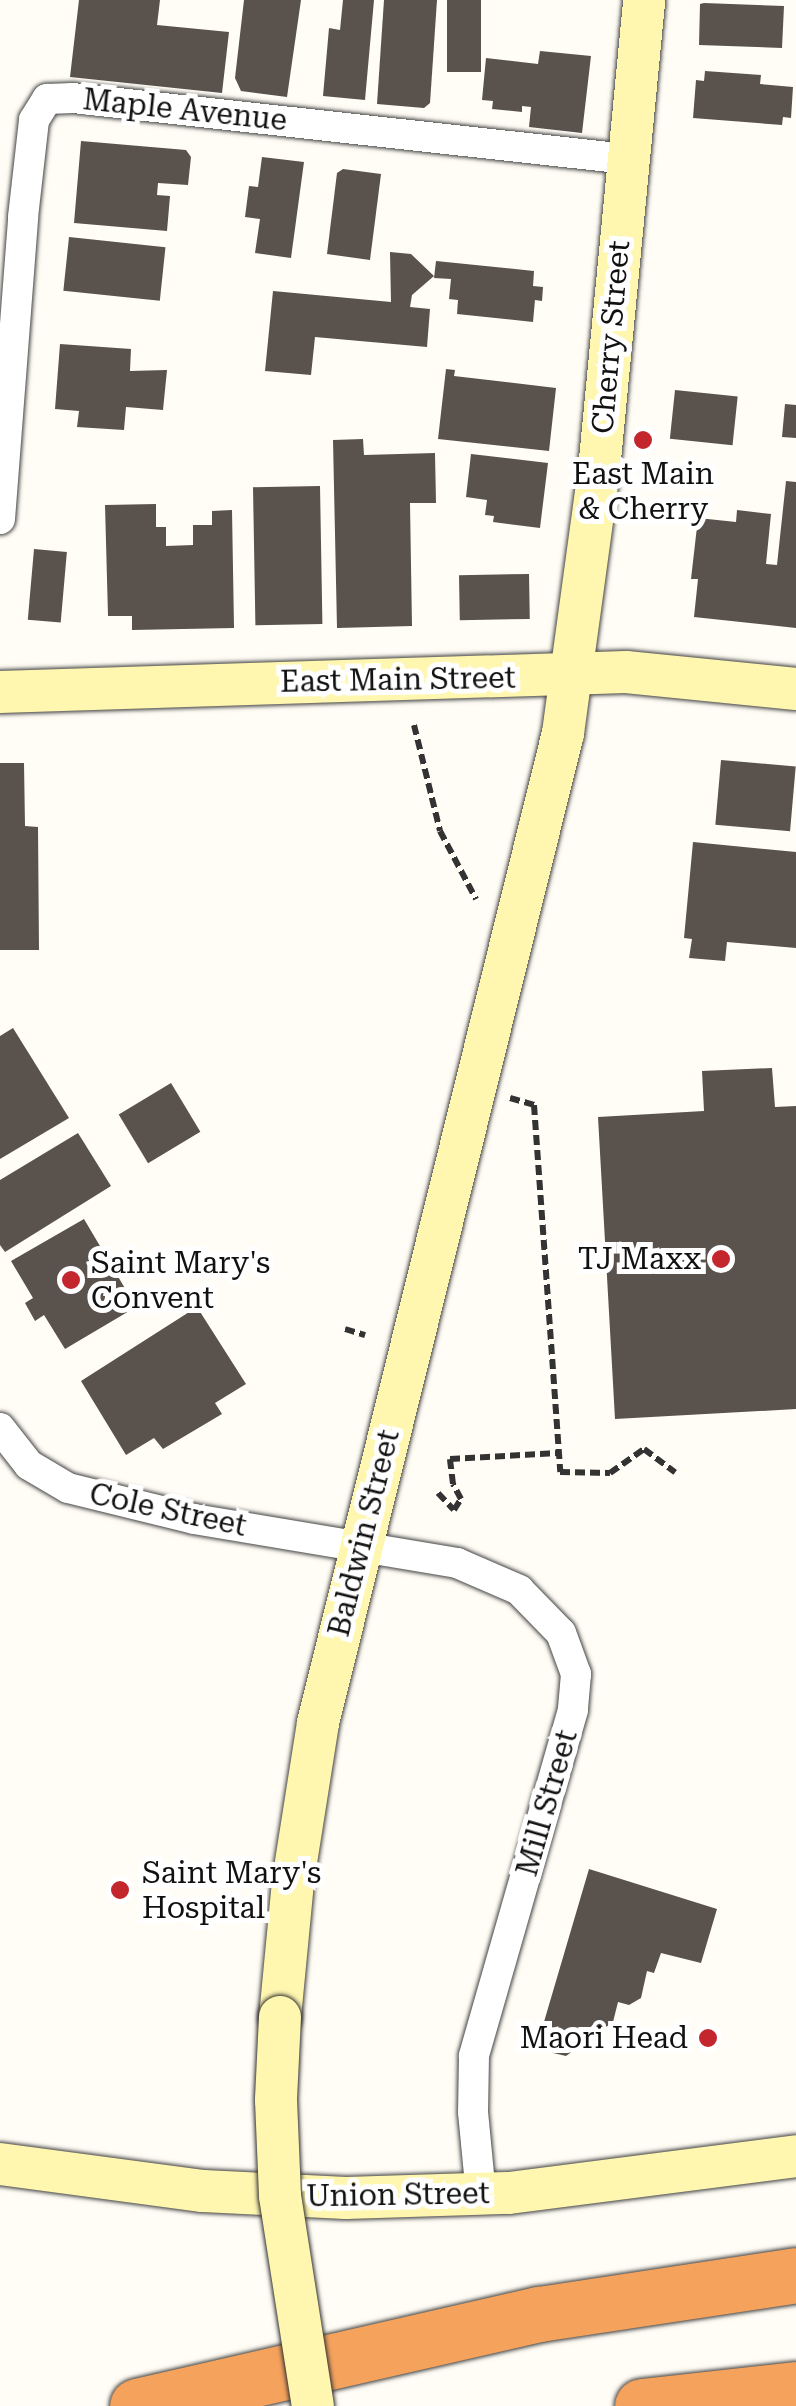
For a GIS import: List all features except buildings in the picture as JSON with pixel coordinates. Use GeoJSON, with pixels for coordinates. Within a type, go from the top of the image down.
{"type":"FeatureCollection","features":[{"type":"Feature","properties":{"kind":"highway"},"geometry":{"type":"LineString","coordinates":[[137,2406],[540,2314],[796,2276]]}},
{"type":"Feature","properties":{"kind":"highway"},"geometry":{"type":"LineString","coordinates":[[642,2406],[796,2389]]}},
{"type":"Feature","properties":{"kind":"main road","name":"Cherry Street"},"geometry":{"type":"LineString","coordinates":[[574,674],[599,470],[644,0]]}},
{"type":"Feature","properties":{"kind":"main road","name":"East Main Street"},"geometry":{"type":"LineString","coordinates":[[0,692],[574,674],[652,674],[796,689]]}},
{"type":"Feature","properties":{"kind":"main road","name":"Baldwin Street"},"geometry":{"type":"LineString","coordinates":[[312,2406],[280,2196],[276,2100],[280,2017],[305,1792],[360,1547],[551,792],[574,674]]}},
{"type":"Feature","properties":{"kind":"main road","name":"Union Street"},"geometry":{"type":"LineString","coordinates":[[0,2164],[137,2184],[279,2196],[480,2195],[796,2156]]}},
{"type":"Feature","properties":{"kind":"street","name":"Maple Avenue"},"geometry":{"type":"LineString","coordinates":[[0,518],[9,291],[34,120],[42,102],[53,98],[627,159]]}},
{"type":"Feature","properties":{"kind":"street","name":"Cole Street"},"geometry":{"type":"LineString","coordinates":[[0,1428],[28,1465],[92,1496],[360,1547]]}},
{"type":"Feature","properties":{"kind":"street","name":"Mill Street"},"geometry":{"type":"LineString","coordinates":[[360,1547],[457,1563],[519,1590],[561,1634],[576,1674],[568,1736],[477,2036],[472,2082],[480,2195]]}},
{"type":"Feature","properties":{"kind":"path"},"geometry":{"type":"LineString","coordinates":[[414,725],[440,831],[476,899]]}},
{"type":"Feature","properties":{"kind":"path"},"geometry":{"type":"LineString","coordinates":[[475,1087],[534,1105],[560,1472],[610,1473],[644,1449],[675,1472]]}},
{"type":"Feature","properties":{"kind":"path"},"geometry":{"type":"LineString","coordinates":[[345,1330],[365,1335]]}},
{"type":"Feature","properties":{"kind":"path"},"geometry":{"type":"LineString","coordinates":[[438,1493],[454,1510],[461,1499],[453,1484],[450,1459],[558,1453]]}},
{"type":"Feature","properties":{"kind":"place","name":"East Main & Cherry"},"geometry":{"type":"Point","coordinates":[643,440]}},
{"type":"Feature","properties":{"kind":"place","name":"TJ Maxx"},"geometry":{"type":"Point","coordinates":[721,1259]}},
{"type":"Feature","properties":{"kind":"place","name":"Saint Mary's Convent"},"geometry":{"type":"Point","coordinates":[71,1280]}},
{"type":"Feature","properties":{"kind":"place","name":"Saint Mary's Hospital"},"geometry":{"type":"Point","coordinates":[120,1890]}},
{"type":"Feature","properties":{"kind":"place","name":"Maori Head"},"geometry":{"type":"Point","coordinates":[708,2038]}}]}
